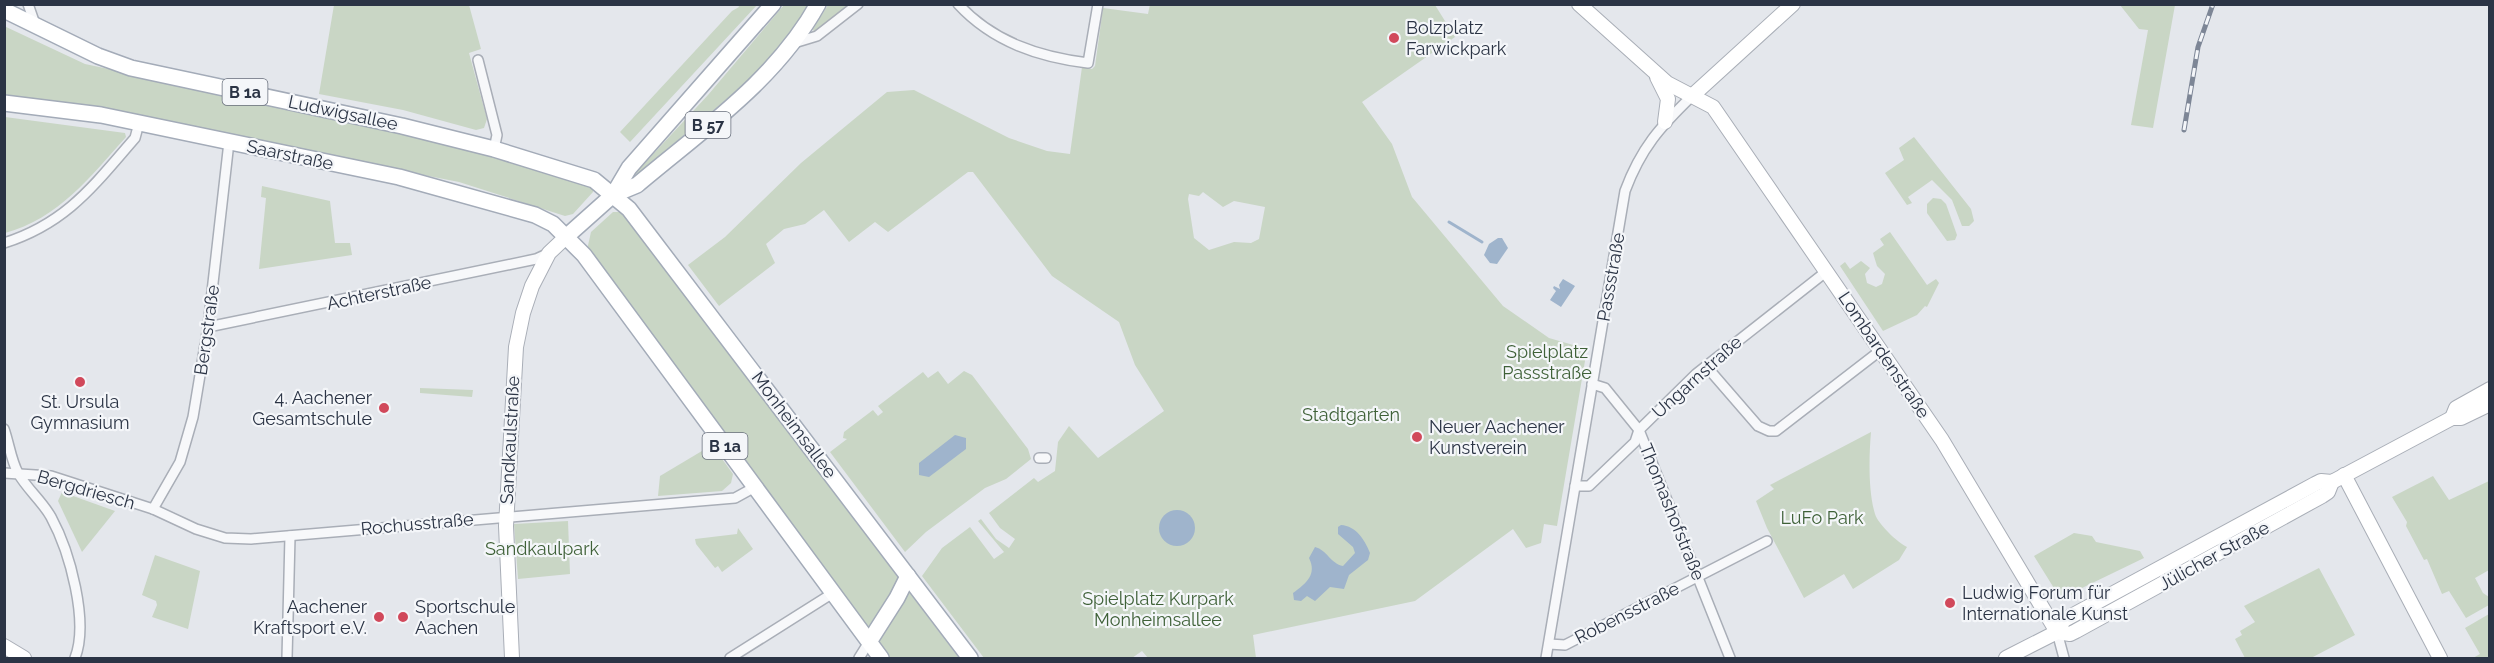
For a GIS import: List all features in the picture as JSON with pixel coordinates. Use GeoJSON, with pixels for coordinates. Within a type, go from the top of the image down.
{"type":"FeatureCollection","features":[{"type":"Feature","properties":{"kind":"main road","name":"B 57"},"geometry":{"type":"LineString","coordinates":[[567,236],[613,195],[629,168],[773,4]]}},
{"type":"Feature","properties":{"kind":"main road","name":"B 57"},"geometry":{"type":"LineString","coordinates":[[613,195],[637,185],[759,82],[794,43],[818,4]]}},
{"type":"Feature","properties":{"kind":"main road","name":"Ludwigsallee"},"geometry":{"type":"LineString","coordinates":[[4,10],[98,56],[142,71],[402,126],[494,148],[587,177],[613,195]]}},
{"type":"Feature","properties":{"kind":"main road","name":"Saarstraße"},"geometry":{"type":"LineString","coordinates":[[4,103],[69,110],[139,123],[399,177],[543,218],[567,236]]}},
{"type":"Feature","properties":{"kind":"main road","name":"Monheimsallee"},"geometry":{"type":"LineString","coordinates":[[613,195],[629,209],[682,276],[970,658]]}},
{"type":"Feature","properties":{"kind":"main road","name":"B 1a"},"geometry":{"type":"LineString","coordinates":[[567,236],[584,255],[881,658]]}},
{"type":"Feature","properties":{"kind":"main road"},"geometry":{"type":"LineString","coordinates":[[869,642],[908,576]]}},
{"type":"Feature","properties":{"kind":"street"},"geometry":{"type":"LineString","coordinates":[[28,4],[36,26]]}},
{"type":"Feature","properties":{"kind":"street"},"geometry":{"type":"LineString","coordinates":[[794,43],[817,36],[858,4]]}},
{"type":"Feature","properties":{"kind":"street"},"geometry":{"type":"LineString","coordinates":[[958,4],[972,20],[1010,43],[1049,58],[1088,63],[1098,4]]}},
{"type":"Feature","properties":{"kind":"street"},"geometry":{"type":"LineString","coordinates":[[1580,4],[1667,83],[1692,96],[1793,4]]}},
{"type":"Feature","properties":{"kind":"street"},"geometry":{"type":"LineString","coordinates":[[478,60],[497,135],[494,148]]}},
{"type":"Feature","properties":{"kind":"street"},"geometry":{"type":"LineString","coordinates":[[1654,72],[1668,99],[1665,122]]}},
{"type":"Feature","properties":{"kind":"street","name":"Passstraße"},"geometry":{"type":"LineString","coordinates":[[1546,658],[1625,191],[1636,162],[1651,138],[1692,96]]}},
{"type":"Feature","properties":{"kind":"street","name":"Lombardenstraße"},"geometry":{"type":"LineString","coordinates":[[1692,96],[1713,106],[1881,350],[1958,466],[2057,632]]}},
{"type":"Feature","properties":{"kind":"street"},"geometry":{"type":"LineString","coordinates":[[4,243],[49,225],[68,211],[135,138],[139,123]]}},
{"type":"Feature","properties":{"kind":"street","name":"Bergstraße"},"geometry":{"type":"LineString","coordinates":[[153,509],[180,462],[188,439],[208,327],[229,142]]}},
{"type":"Feature","properties":{"kind":"street","name":"Sandkaulstraße"},"geometry":{"type":"LineString","coordinates":[[512,658],[506,517],[516,347],[523,313],[532,286],[549,253],[567,236]]}},
{"type":"Feature","properties":{"kind":"street","name":"Achterstraße"},"geometry":{"type":"LineString","coordinates":[[208,327],[373,295],[536,259],[549,253]]}},
{"type":"Feature","properties":{"kind":"street","name":"Ungarnstraße"},"geometry":{"type":"LineString","coordinates":[[1575,486],[1589,486],[1635,442],[1639,430],[1706,366],[1827,271]]}},
{"type":"Feature","properties":{"kind":"street"},"geometry":{"type":"LineString","coordinates":[[1706,366],[1758,426],[1769,431],[1781,428],[1881,350]]}},
{"type":"Feature","properties":{"kind":"street","name":"Thomashofstraße"},"geometry":{"type":"LineString","coordinates":[[1592,384],[1605,388],[1639,430],[1730,658]]}},
{"type":"Feature","properties":{"kind":"street","name":"Jülicher Straße"},"geometry":{"type":"LineString","coordinates":[[2451,418],[2456,408],[2490,389]]}},
{"type":"Feature","properties":{"kind":"street","name":"Jülicher Straße"},"geometry":{"type":"LineString","coordinates":[[2006,658],[2057,632],[2069,618],[2315,484],[2338,479],[2451,418],[2461,418],[2490,404]]}},
{"type":"Feature","properties":{"kind":"street"},"geometry":{"type":"LineString","coordinates":[[4,429],[18,472]]}},
{"type":"Feature","properties":{"kind":"street","name":"Bergdriesch"},"geometry":{"type":"LineString","coordinates":[[18,472],[51,517],[72,578],[79,605],[81,640],[75,658]]}},
{"type":"Feature","properties":{"kind":"street","name":"Bergdriesch"},"geometry":{"type":"LineString","coordinates":[[4,473],[18,472],[51,476],[153,509]]}},
{"type":"Feature","properties":{"kind":"street"},"geometry":{"type":"LineString","coordinates":[[2338,479],[2440,658]]}},
{"type":"Feature","properties":{"kind":"street","name":"Rochusstraße"},"geometry":{"type":"LineString","coordinates":[[153,509],[196,529],[225,538],[290,536],[735,498],[755,487]]}},
{"type":"Feature","properties":{"kind":"street"},"geometry":{"type":"LineString","coordinates":[[287,658],[290,536]]}},
{"type":"Feature","properties":{"kind":"street","name":"Robensstraße"},"geometry":{"type":"LineString","coordinates":[[1549,644],[1565,645],[1767,540]]}},
{"type":"Feature","properties":{"kind":"street"},"geometry":{"type":"LineString","coordinates":[[730,658],[833,593]]}},
{"type":"Feature","properties":{"kind":"street"},"geometry":{"type":"LineString","coordinates":[[2057,632],[2064,658]]}},
{"type":"Feature","properties":{"kind":"street"},"geometry":{"type":"LineString","coordinates":[[859,658],[869,642]]}},
{"type":"Feature","properties":{"kind":"street"},"geometry":{"type":"LineString","coordinates":[[4,646],[24,658]]}},
{"type":"Feature","properties":{"kind":"green space","name":"Stadtgarten"},"geometry":{"type":"Polygon","coordinates":[[[1150,4],[1435,5],[1455,37],[1362,102],[1392,144],[1412,197],[1503,306],[1549,338],[1587,349],[1557,526],[1544,524],[1541,543],[1526,548],[1513,529],[1415,601],[1253,635],[1256,658],[1148,658],[1142,651],[1132,658],[984,658],[922,576],[942,548],[970,527],[994,559],[1004,552],[978,521],[981,519],[996,539],[1009,548],[1015,539],[1000,528],[989,513],[1034,478],[1038,482],[1055,471],[1058,442],[1069,426],[1098,458],[1164,411],[1135,365],[1119,322],[1052,276],[973,172],[968,172],[888,232],[875,222],[849,242],[824,210],[805,224],[784,229],[766,244],[775,263],[719,306],[688,265],[725,237],[801,163],[887,92],[914,90],[1009,138],[1047,151],[1070,154],[1082,67],[1092,69],[1095,66],[1103,8],[1148,14],[1150,4]],[[1203,192],[1199,196],[1189,194],[1194,238],[1209,250],[1234,242],[1251,243],[1259,239],[1265,207],[1234,201],[1223,207],[1203,192]]]}},
{"type":"Feature","properties":{"kind":"green space"},"geometry":{"type":"Polygon","coordinates":[[[334,5],[469,5],[481,49],[469,53],[487,119],[484,128],[476,130],[403,110],[319,94],[334,5]]]}},
{"type":"Feature","properties":{"kind":"green space"},"geometry":{"type":"Polygon","coordinates":[[[738,5],[757,5],[630,142],[620,132],[732,11],[739,7],[738,5]]]}},
{"type":"Feature","properties":{"kind":"green space"},"geometry":{"type":"Polygon","coordinates":[[[784,5],[810,5],[780,49],[738,93],[735,92],[665,151],[633,182],[630,179],[708,95],[784,5]]]}},
{"type":"Feature","properties":{"kind":"green space"},"geometry":{"type":"Polygon","coordinates":[[[828,5],[852,5],[814,32],[813,29],[828,5]]]}},
{"type":"Feature","properties":{"kind":"green space"},"geometry":{"type":"Polygon","coordinates":[[[2120,5],[2175,5],[2153,128],[2131,125],[2148,30],[2139,29],[2120,5]]]}},
{"type":"Feature","properties":{"kind":"green space"},"geometry":{"type":"Polygon","coordinates":[[[4,26],[85,64],[441,139],[593,187],[593,192],[573,214],[565,216],[459,182],[61,104],[5,97],[4,26]]]}},
{"type":"Feature","properties":{"kind":"green space"},"geometry":{"type":"Polygon","coordinates":[[[5,117],[125,133],[126,137],[86,181],[57,207],[41,218],[5,233],[5,117]]]}},
{"type":"Feature","properties":{"kind":"green space"},"geometry":{"type":"Polygon","coordinates":[[[1914,137],[1971,209],[1974,221],[1969,226],[1962,226],[1952,200],[1932,180],[1908,197],[1912,203],[1907,205],[1885,173],[1904,160],[1899,148],[1914,137]]]}},
{"type":"Feature","properties":{"kind":"green space"},"geometry":{"type":"Polygon","coordinates":[[[262,186],[330,201],[335,243],[350,243],[352,255],[259,269],[266,198],[261,197],[262,186]]]}},
{"type":"Feature","properties":{"kind":"green space"},"geometry":{"type":"Polygon","coordinates":[[[1933,198],[1941,199],[1946,204],[1957,235],[1955,240],[1947,241],[1927,213],[1927,204],[1933,198]]]}},
{"type":"Feature","properties":{"kind":"green space"},"geometry":{"type":"Polygon","coordinates":[[[613,212],[622,212],[959,658],[886,658],[587,250],[591,232],[613,212]]]}},
{"type":"Feature","properties":{"kind":"green space"},"geometry":{"type":"Polygon","coordinates":[[[1890,232],[1927,285],[1936,279],[1939,283],[1927,307],[1925,306],[1917,315],[1883,331],[1840,266],[1845,262],[1850,269],[1861,261],[1870,268],[1865,274],[1867,283],[1876,287],[1882,284],[1885,274],[1877,266],[1873,253],[1884,245],[1880,239],[1890,232]]]}},
{"type":"Feature","properties":{"kind":"green space"},"geometry":{"type":"Polygon","coordinates":[[[938,371],[948,384],[964,371],[972,375],[1028,449],[1031,459],[1006,479],[985,488],[926,532],[905,552],[830,452],[847,439],[843,438],[844,432],[873,410],[878,416],[883,412],[878,406],[923,372],[928,378],[938,371]]]}},
{"type":"Feature","properties":{"kind":"green space"},"geometry":{"type":"Polygon","coordinates":[[[420,388],[473,390],[472,397],[420,393],[420,388]]]}},
{"type":"Feature","properties":{"kind":"green space","name":"LuFo Park"},"geometry":{"type":"Polygon","coordinates":[[[1871,432],[1870,484],[1875,514],[1889,533],[1907,547],[1899,560],[1853,589],[1844,574],[1804,598],[1767,528],[1756,501],[1774,489],[1770,485],[1871,432]]]}},
{"type":"Feature","properties":{"kind":"green space"},"geometry":{"type":"Polygon","coordinates":[[[712,445],[733,474],[731,483],[722,491],[658,496],[660,476],[712,445]]]}},
{"type":"Feature","properties":{"kind":"green space"},"geometry":{"type":"Polygon","coordinates":[[[2433,476],[2449,500],[2489,481],[2489,570],[2475,578],[2483,593],[2489,597],[2489,605],[2466,618],[2449,591],[2442,594],[2427,559],[2424,560],[2406,526],[2407,522],[2392,497],[2433,476]]]}},
{"type":"Feature","properties":{"kind":"green space"},"geometry":{"type":"Polygon","coordinates":[[[62,492],[115,511],[82,552],[58,501],[62,492]]]}},
{"type":"Feature","properties":{"kind":"green space","name":"Sandkaulpark"},"geometry":{"type":"Polygon","coordinates":[[[568,521],[570,574],[518,579],[514,524],[568,521]]]}},
{"type":"Feature","properties":{"kind":"green space"},"geometry":{"type":"Polygon","coordinates":[[[738,528],[753,549],[722,572],[718,566],[715,568],[696,544],[695,539],[737,534],[738,528]]]}},
{"type":"Feature","properties":{"kind":"green space"},"geometry":{"type":"Polygon","coordinates":[[[2074,533],[2092,536],[2096,542],[2140,551],[2144,558],[2082,588],[2062,601],[2034,556],[2074,533]]]}},
{"type":"Feature","properties":{"kind":"green space"},"geometry":{"type":"Polygon","coordinates":[[[155,555],[200,571],[188,629],[152,617],[157,605],[156,601],[142,595],[155,555]]]}},
{"type":"Feature","properties":{"kind":"green space"},"geometry":{"type":"Polygon","coordinates":[[[2319,568],[2355,635],[2311,658],[2245,658],[2235,639],[2242,635],[2240,631],[2255,622],[2244,606],[2319,568]]]}},
{"type":"Feature","properties":{"kind":"green space"},"geometry":{"type":"Polygon","coordinates":[[[2489,614],[2489,658],[2473,658],[2480,654],[2465,628],[2489,614]]]}},
{"type":"Feature","properties":{"kind":"water"},"geometry":{"type":"Polygon","coordinates":[[[1502,238],[1508,248],[1497,264],[1490,263],[1484,255],[1489,244],[1502,238]]]}},
{"type":"Feature","properties":{"kind":"water"},"geometry":{"type":"Polygon","coordinates":[[[1563,279],[1575,286],[1561,307],[1550,300],[1556,291],[1554,286],[1560,289],[1559,285],[1563,279]]]}},
{"type":"Feature","properties":{"kind":"water"},"geometry":{"type":"Polygon","coordinates":[[[955,435],[966,438],[966,449],[929,477],[919,475],[919,463],[955,435]]]}},
{"type":"Feature","properties":{"kind":"water"},"geometry":{"type":"Polygon","coordinates":[[[1177,510],[1190,515],[1195,528],[1190,541],[1177,546],[1164,541],[1159,528],[1164,515],[1177,510]]]}},
{"type":"Feature","properties":{"kind":"water"},"geometry":{"type":"Polygon","coordinates":[[[1341,525],[1351,528],[1363,539],[1370,553],[1368,560],[1349,575],[1344,589],[1330,587],[1315,601],[1307,596],[1301,601],[1294,600],[1293,593],[1303,586],[1311,573],[1309,558],[1315,547],[1323,551],[1335,563],[1343,566],[1355,553],[1353,547],[1338,534],[1338,527],[1341,525]]]}},
{"type":"Feature","properties":{"kind":"waterway"},"geometry":{"type":"LineString","coordinates":[[1449,222],[1482,242]]}},
{"type":"Feature","properties":{"kind":"railway"},"geometry":{"type":"LineString","coordinates":[[2184,130],[2198,47],[2213,4]]}},
{"type":"Feature","properties":{"kind":"place","name":"Bolzplatz Farwickpark"},"geometry":{"type":"Point","coordinates":[1394,38]}},
{"type":"Feature","properties":{"kind":"place","name":"St. Ursula Gymnasium"},"geometry":{"type":"Point","coordinates":[80,382]}},
{"type":"Feature","properties":{"kind":"place","name":"4. Aachener Gesamtschule"},"geometry":{"type":"Point","coordinates":[384,408]}},
{"type":"Feature","properties":{"kind":"place","name":"Neuer Aachener Kunstverein"},"geometry":{"type":"Point","coordinates":[1417,437]}},
{"type":"Feature","properties":{"kind":"place","name":"Ludwig Forum für Internationale Kunst"},"geometry":{"type":"Point","coordinates":[1950,603]}},
{"type":"Feature","properties":{"kind":"place","name":"Aachener Kraftsport e.V."},"geometry":{"type":"Point","coordinates":[379,617]}},
{"type":"Feature","properties":{"kind":"place","name":"Sportschule Aachen"},"geometry":{"type":"Point","coordinates":[403,617]}},
{"type":"Feature","properties":{"kind":"park label","name":"Spielplatz Passstraße"},"geometry":{"type":"Point","coordinates":[1547,362]}},
{"type":"Feature","properties":{"kind":"park label","name":"Spielplatz Kurpark Monheimsallee"},"geometry":{"type":"Point","coordinates":[1158,609]}}]}
